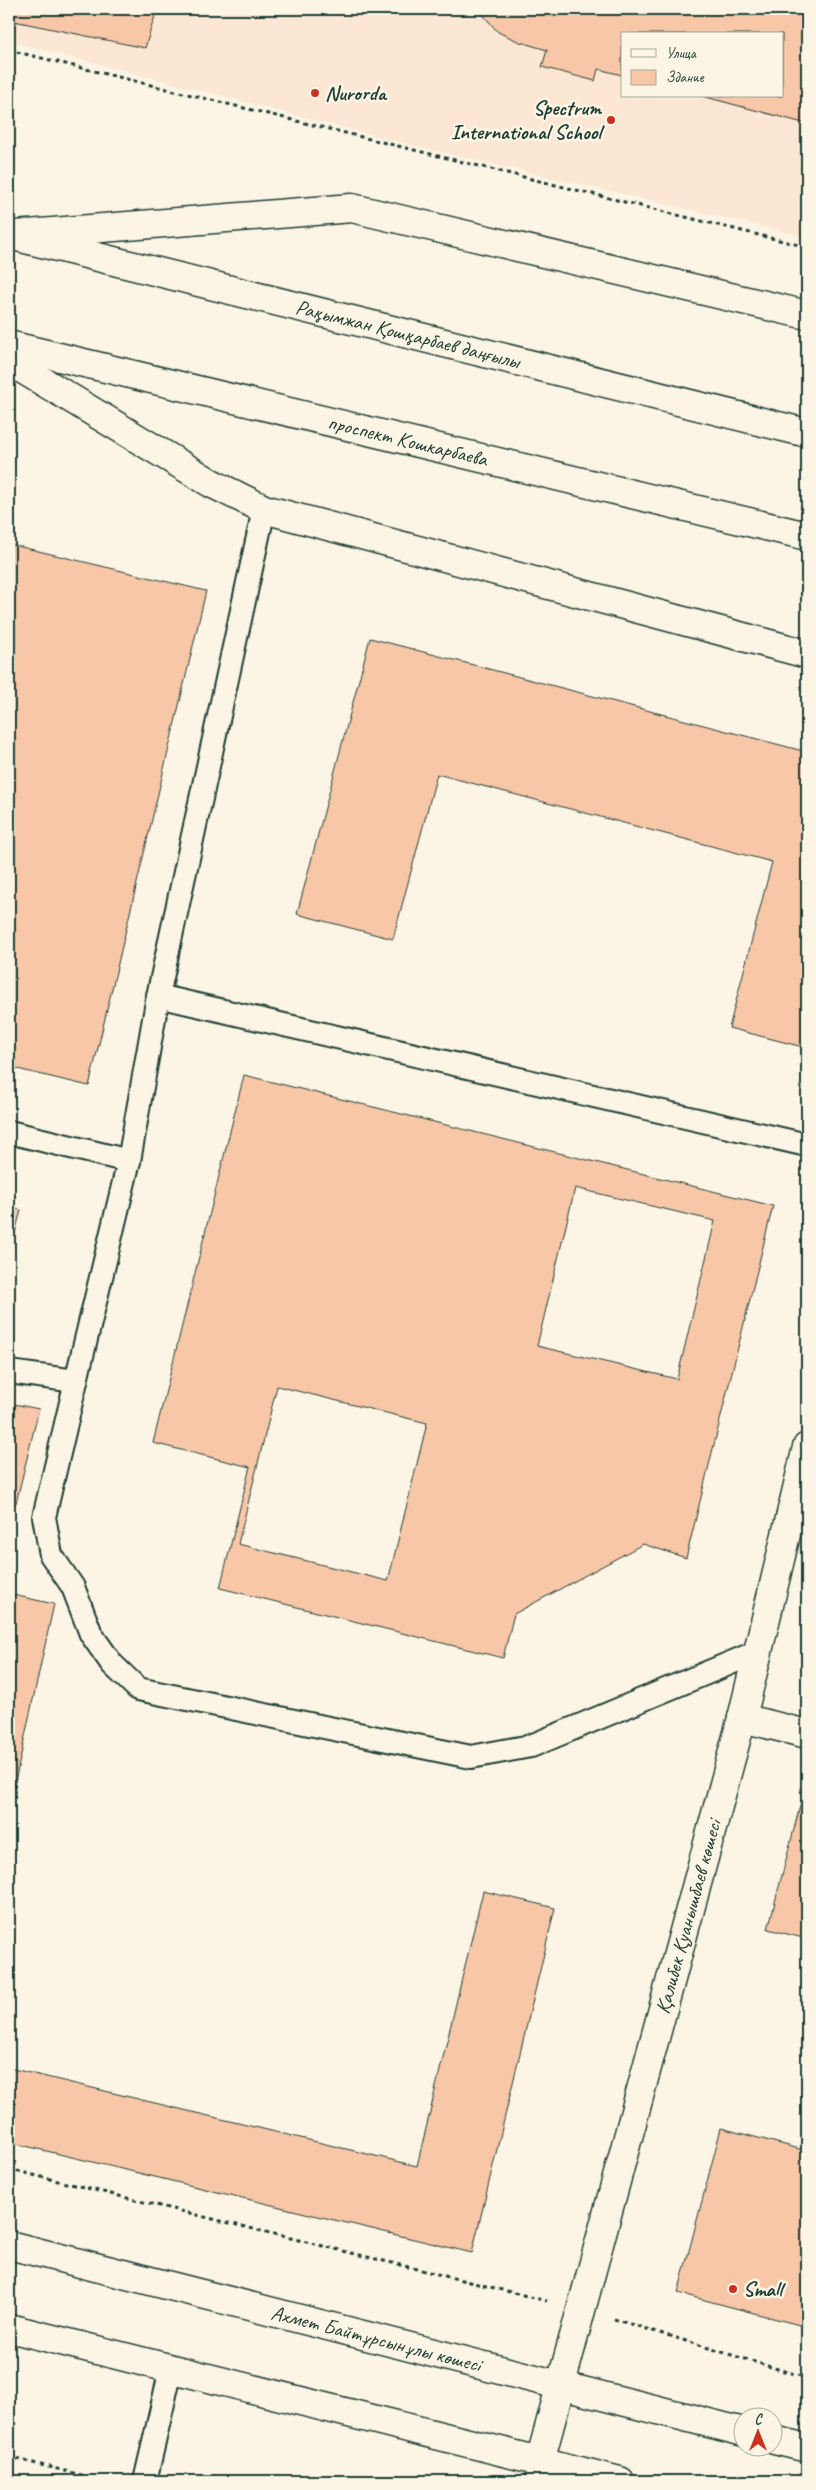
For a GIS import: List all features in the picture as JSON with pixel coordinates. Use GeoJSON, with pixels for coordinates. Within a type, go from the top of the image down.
{"type":"FeatureCollection","features":[{"type":"Feature","properties":{"kind":"street"},"geometry":{"type":"LineString","coordinates":[[9,235],[352,208],[807,315]]}},
{"type":"Feature","properties":{"kind":"street","name":"Рақымжан Қошқарбаев даңғылы"},"geometry":{"type":"LineString","coordinates":[[9,235],[807,433]]}},
{"type":"Feature","properties":{"kind":"street","name":"проспект Кошкарбаева"},"geometry":{"type":"LineString","coordinates":[[9,345],[807,536]]}},
{"type":"Feature","properties":{"kind":"street"},"geometry":{"type":"LineString","coordinates":[[9,361],[211,483],[264,509],[807,654]]}},
{"type":"Feature","properties":{"kind":"street","name":"Қалибек Қуанышбаев көшесі"},"geometry":{"type":"LineString","coordinates":[[538,2471],[742,1718],[807,1447]]}},
{"type":"Feature","properties":{"kind":"street"},"geometry":{"type":"LineString","coordinates":[[742,1718],[807,1734]]}},
{"type":"Feature","properties":{"kind":"street","name":"Ахмет Байтұрсынұлы көшесі"},"geometry":{"type":"LineString","coordinates":[[9,2245],[734,2429]]}},
{"type":"Feature","properties":{"kind":"street"},"geometry":{"type":"LineString","coordinates":[[9,2328],[171,2369],[538,2471],[620,2481]]}},
{"type":"Feature","properties":{"kind":"street"},"geometry":{"type":"LineString","coordinates":[[784,2442],[807,2448]]}},
{"type":"Feature","properties":{"kind":"lane"},"geometry":{"type":"LineString","coordinates":[[264,509],[158,996],[129,1161],[44,1517],[51,1555],[73,1587],[91,1634],[112,1664],[138,1689],[471,1757],[531,1746],[757,1652]]}},
{"type":"Feature","properties":{"kind":"lane"},"geometry":{"type":"LineString","coordinates":[[158,996],[807,1145]]}},
{"type":"Feature","properties":{"kind":"lane"},"geometry":{"type":"LineString","coordinates":[[9,1132],[129,1161]]}},
{"type":"Feature","properties":{"kind":"lane"},"geometry":{"type":"LineString","coordinates":[[9,1372],[76,1381]]}},
{"type":"Feature","properties":{"kind":"lane"},"geometry":{"type":"LineString","coordinates":[[145,2481],[171,2369]]}},
{"type":"Feature","properties":{"kind":"path"},"geometry":{"type":"LineString","coordinates":[[9,50],[807,247]]}},
{"type":"Feature","properties":{"kind":"path"},"geometry":{"type":"LineString","coordinates":[[9,2169],[581,2310],[807,2378]]}},
{"type":"Feature","properties":{"kind":"path"},"geometry":{"type":"LineString","coordinates":[[9,2457],[105,2481]]}},
{"type":"Feature","properties":{"kind":"shaded area","name":"Spectrum International School"},"geometry":{"type":"Polygon","coordinates":[[[9,9],[807,9],[807,237],[410,145],[9,41],[9,9]]]}},
{"type":"Feature","properties":{"kind":"building"},"geometry":{"type":"Polygon","coordinates":[[[9,9],[157,9],[145,48],[9,20],[9,9]]]}},
{"type":"Feature","properties":{"kind":"building"},"geometry":{"type":"Polygon","coordinates":[[[478,9],[807,9],[807,124],[710,98],[784,98],[784,32],[621,32],[621,75],[598,69],[595,81],[542,67],[547,50],[520,42],[498,32],[478,9]]]}},
{"type":"Feature","properties":{"kind":"building"},"geometry":{"type":"Polygon","coordinates":[[[9,544],[206,591],[89,1086],[9,1067],[9,544]]]}},
{"type":"Feature","properties":{"kind":"building"},"geometry":{"type":"Polygon","coordinates":[[[370,638],[807,752],[807,1048],[729,1028],[772,862],[437,774],[393,939],[297,914],[370,638]]]}},
{"type":"Feature","properties":{"kind":"building"},"geometry":{"type":"Polygon","coordinates":[[[244,1075],[773,1206],[686,1558],[643,1544],[514,1614],[503,1658],[220,1588],[250,1467],[153,1443],[244,1075]],[[575,1188],[537,1346],[677,1379],[715,1221],[575,1188]],[[277,1386],[238,1544],[388,1581],[427,1423],[277,1386]]]}},
{"type":"Feature","properties":{"kind":"building"},"geometry":{"type":"Polygon","coordinates":[[[9,1207],[21,1210],[9,1256],[9,1207]]]}},
{"type":"Feature","properties":{"kind":"building"},"geometry":{"type":"Polygon","coordinates":[[[9,1403],[39,1409],[16,1503],[9,1502],[9,1403]]]}},
{"type":"Feature","properties":{"kind":"building"},"geometry":{"type":"Polygon","coordinates":[[[9,1594],[54,1604],[9,1809],[9,1594]]]}},
{"type":"Feature","properties":{"kind":"building"},"geometry":{"type":"Polygon","coordinates":[[[807,1779],[807,1939],[768,1929],[807,1779]]]}},
{"type":"Feature","properties":{"kind":"building"},"geometry":{"type":"Polygon","coordinates":[[[483,1891],[555,1908],[472,2253],[9,2142],[9,2068],[417,2166],[483,1891]]]}},
{"type":"Feature","properties":{"kind":"building"},"geometry":{"type":"Polygon","coordinates":[[[721,2128],[807,2151],[807,2327],[678,2293],[721,2128]]]}},
{"type":"Feature","properties":{"kind":"place","name":"Nurorda"},"geometry":{"type":"Point","coordinates":[315,93]}},
{"type":"Feature","properties":{"kind":"place","name":"Spectrum International School"},"geometry":{"type":"Point","coordinates":[611,120]}},
{"type":"Feature","properties":{"kind":"place","name":"Small"},"geometry":{"type":"Point","coordinates":[733,2289]}}]}
